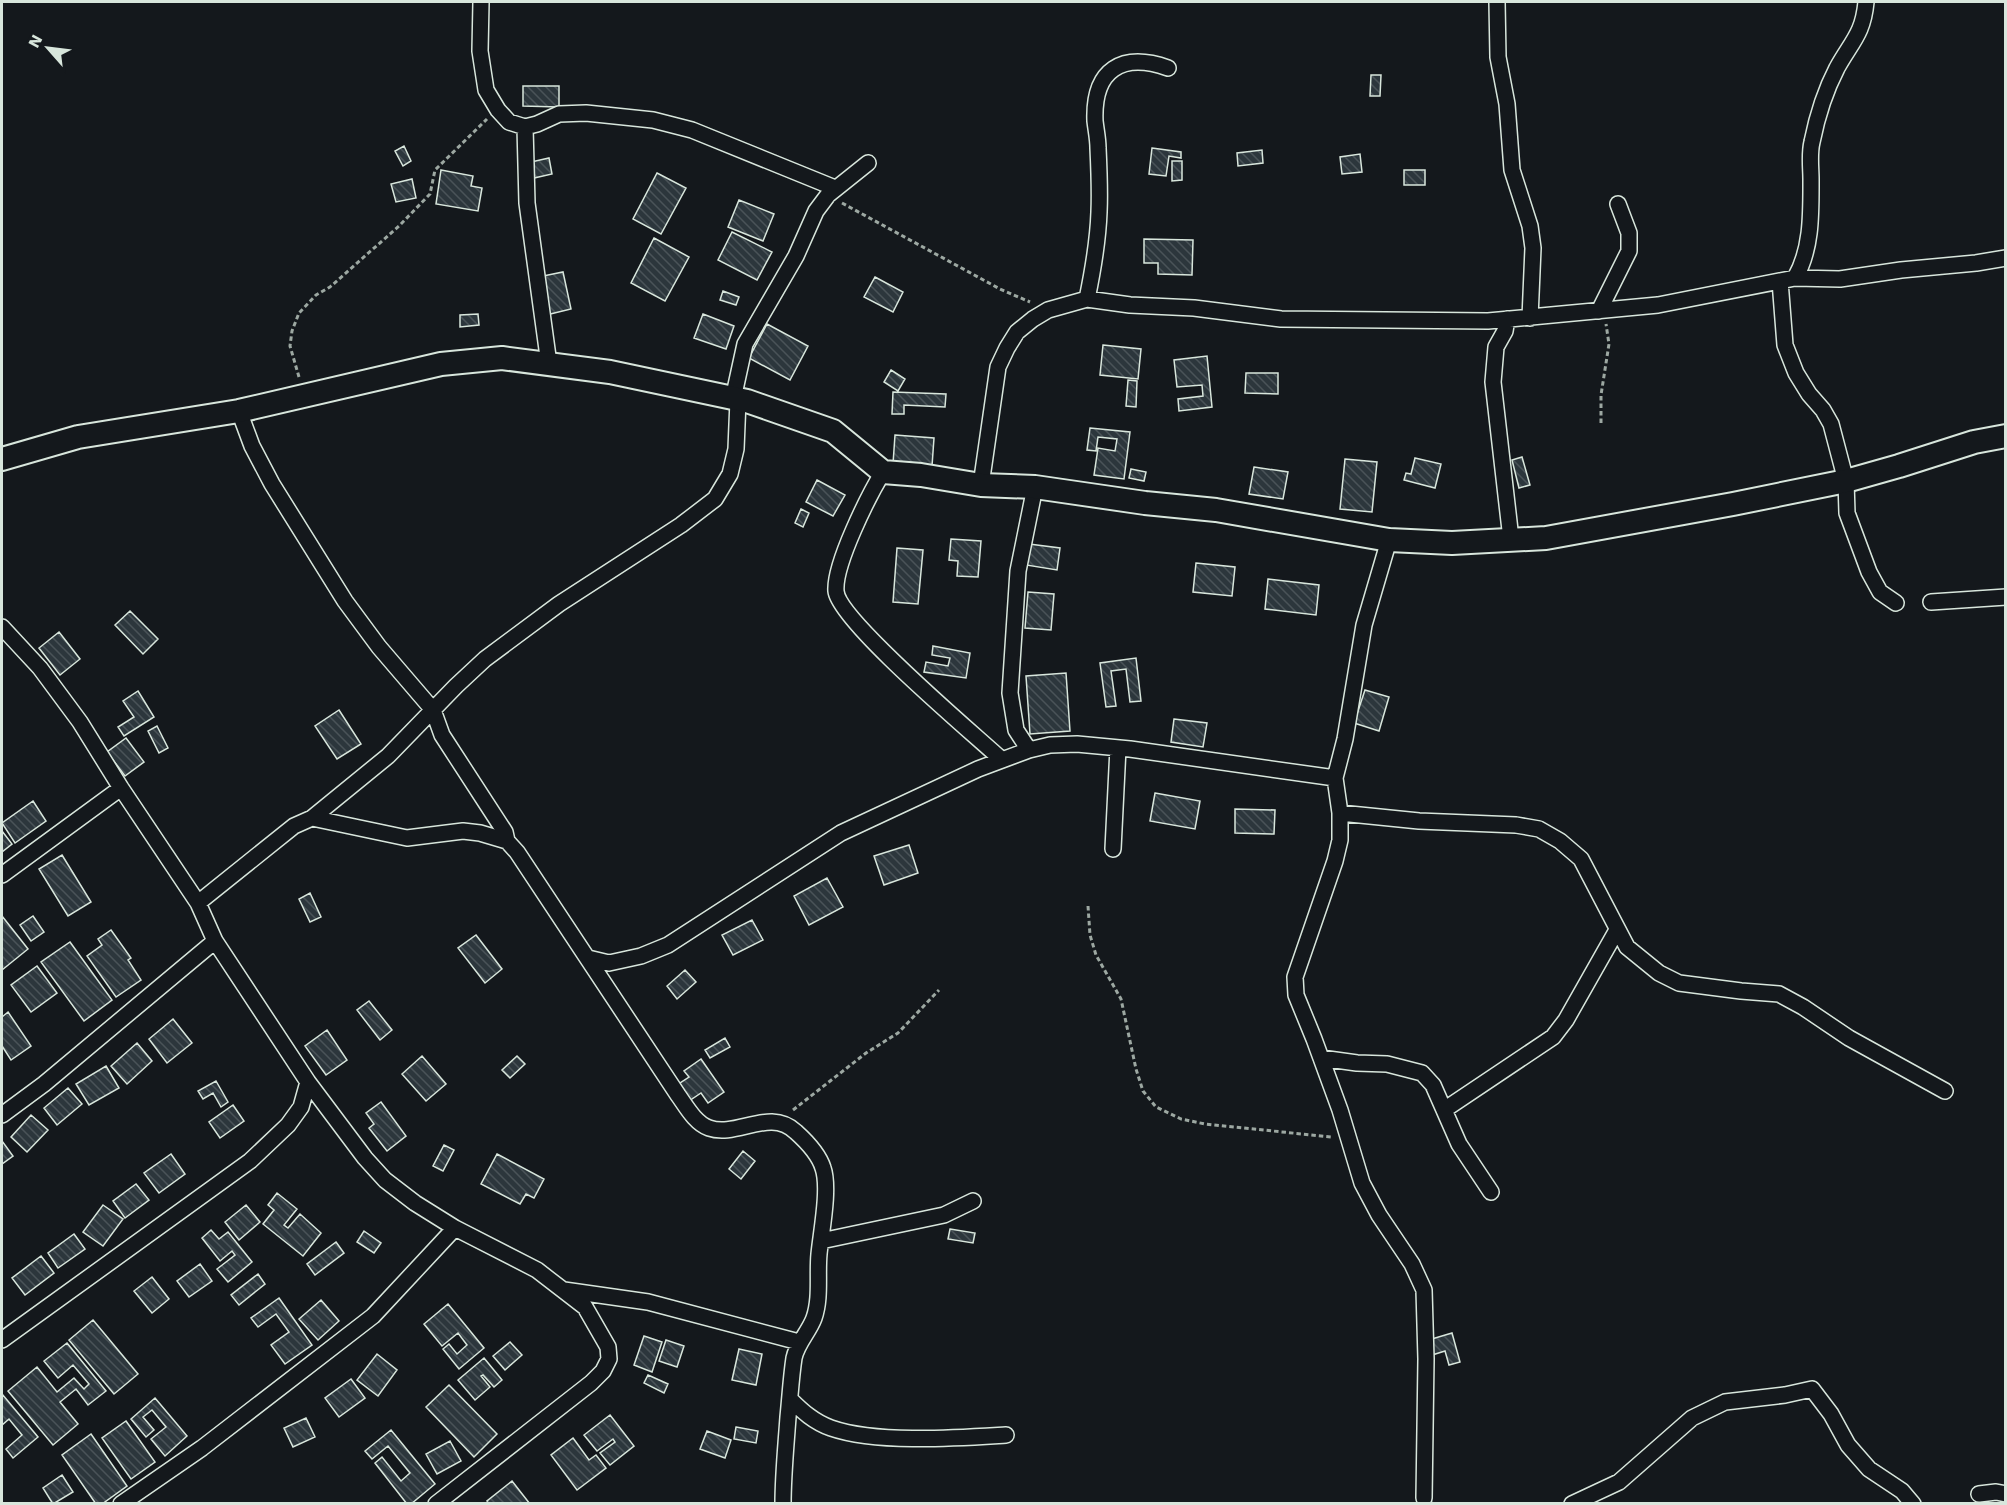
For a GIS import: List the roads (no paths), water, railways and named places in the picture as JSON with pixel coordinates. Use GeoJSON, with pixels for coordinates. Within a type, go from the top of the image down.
{"type":"FeatureCollection","features":[{"type":"Feature","properties":{"kind":"street"},"geometry":{"type":"LineString","coordinates":[[481,2],[480,51],[486,90],[498,110],[509,122],[525,127],[559,114],[586,113],[653,120],[692,130],[831,192]]}},
{"type":"Feature","properties":{"kind":"street"},"geometry":{"type":"LineString","coordinates":[[1497,2],[1498,57],[1508,104],[1512,170],[1530,226],[1533,249],[1530,318]]}},
{"type":"Feature","properties":{"kind":"street"},"geometry":{"type":"LineString","coordinates":[[1866,2],[1864,22],[1836,70],[1826,93],[1811,145],[1810,224],[1802,266],[1787,280],[1785,345],[1796,373],[1831,424],[1846,481],[1847,513],[1857,545],[1875,586],[1884,596],[1896,603]]}},
{"type":"Feature","properties":{"kind":"street"},"geometry":{"type":"LineString","coordinates":[[1087,299],[1095,258],[1099,214],[1095,119],[1097,95],[1102,81],[1112,69],[1124,63],[1149,62],[1168,68]]}},
{"type":"Feature","properties":{"kind":"street"},"geometry":{"type":"LineString","coordinates":[[525,127],[527,203],[549,364]]}},
{"type":"Feature","properties":{"kind":"street"},"geometry":{"type":"LineString","coordinates":[[198,903],[294,826],[312,818],[388,756],[485,658],[569,598],[681,525],[715,499],[730,474],[736,449],[736,399],[745,344],[796,256],[816,211],[831,192],[868,163]]}},
{"type":"Feature","properties":{"kind":"street"},"geometry":{"type":"LineString","coordinates":[[1602,310],[1629,251],[1629,233],[1618,204]]}},
{"type":"Feature","properties":{"kind":"street"},"geometry":{"type":"LineString","coordinates":[[981,485],[998,367],[1017,332],[1048,310],[1087,299],[1130,305],[1194,308],[1281,319],[1488,321],[1658,305],[1787,280],[1840,279],[2006,258]]}},
{"type":"Feature","properties":{"kind":"street"},"geometry":{"type":"LineString","coordinates":[[1507,319],[1505,331],[1496,347],[1493,382],[1511,539]]}},
{"type":"Feature","properties":{"kind":"street"},"geometry":{"type":"LineString","coordinates":[[2,459],[78,437],[240,411],[441,364],[502,358],[609,372],[747,401],[833,431],[883,472],[921,475],[981,485],[1035,487],[1145,503],[1216,510],[1389,540],[1452,543],[1557,536],[1733,504],[1846,481],[1974,442],[2006,436]]}},
{"type":"Feature","properties":{"kind":"street"},"geometry":{"type":"LineString","coordinates":[[240,411],[252,446],[272,484],[345,601],[379,647],[433,710],[442,735],[505,832],[507,841],[517,852],[696,1119],[708,1128],[720,1130],[776,1121],[795,1131],[814,1152],[824,1169],[825,1195],[818,1298],[814,1318],[800,1342],[795,1357],[783,1503]]}},
{"type":"Feature","properties":{"kind":"street"},"geometry":{"type":"LineString","coordinates":[[883,472],[872,490],[849,542],[836,592],[842,606],[889,658],[1002,760]]}},
{"type":"Feature","properties":{"kind":"street"},"geometry":{"type":"LineString","coordinates":[[1029,750],[1016,730],[1010,693],[1018,570],[1035,487]]}},
{"type":"Feature","properties":{"kind":"street"},"geometry":{"type":"LineString","coordinates":[[1389,540],[1364,625],[1345,739],[1335,778],[1340,813],[1340,840],[1335,861],[1295,977],[1296,995],[1340,1110],[1362,1183],[1379,1215],[1412,1264],[1424,1290],[1426,1359],[1424,1498]]}},
{"type":"Feature","properties":{"kind":"street"},"geometry":{"type":"LineString","coordinates":[[1931,602],[2006,597]]}},
{"type":"Feature","properties":{"kind":"street"},"geometry":{"type":"LineString","coordinates":[[3,632],[40,668],[73,713],[198,903],[215,941],[308,1082],[365,1158],[386,1180],[415,1203],[537,1270],[564,1290],[585,1307],[608,1347],[609,1359],[603,1371],[436,1503]]}},
{"type":"Feature","properties":{"kind":"street"},"geometry":{"type":"LineString","coordinates":[[588,958],[609,963],[641,956],[668,945],[840,833],[978,769],[1029,750],[1068,744],[1118,748],[1335,778]]}},
{"type":"Feature","properties":{"kind":"street"},"geometry":{"type":"LineString","coordinates":[[1113,849],[1118,748]]}},
{"type":"Feature","properties":{"kind":"street"},"geometry":{"type":"LineString","coordinates":[[2,875],[121,788]]}},
{"type":"Feature","properties":{"kind":"street"},"geometry":{"type":"LineString","coordinates":[[1340,813],[1419,821],[1516,825],[1539,830],[1560,841],[1581,859],[1627,947],[1659,974],[1678,983],[1779,994],[1803,1007],[1848,1038],[1946,1091]]}},
{"type":"Feature","properties":{"kind":"street"},"geometry":{"type":"LineString","coordinates":[[312,818],[407,838],[463,831],[480,833],[507,841]]}},
{"type":"Feature","properties":{"kind":"street"},"geometry":{"type":"LineString","coordinates":[[1443,1110],[1553,1037],[1566,1020],[1617,930]]}},
{"type":"Feature","properties":{"kind":"street"},"geometry":{"type":"LineString","coordinates":[[2,1115],[44,1084],[215,941]]}},
{"type":"Feature","properties":{"kind":"street"},"geometry":{"type":"LineString","coordinates":[[1321,1058],[1387,1064],[1422,1073],[1432,1085],[1459,1144],[1491,1192]]}},
{"type":"Feature","properties":{"kind":"street"},"geometry":{"type":"LineString","coordinates":[[2,1341],[250,1161],[288,1125],[300,1107],[308,1082]]}},
{"type":"Feature","properties":{"kind":"street"},"geometry":{"type":"LineString","coordinates":[[821,1241],[944,1215],[973,1200]]}},
{"type":"Feature","properties":{"kind":"street"},"geometry":{"type":"LineString","coordinates":[[121,1503],[202,1448],[373,1316],[455,1227]]}},
{"type":"Feature","properties":{"kind":"street"},"geometry":{"type":"LineString","coordinates":[[564,1290],[648,1302],[800,1342]]}},
{"type":"Feature","properties":{"kind":"street"},"geometry":{"type":"LineString","coordinates":[[1572,1503],[1619,1482],[1692,1418],[1725,1402],[1785,1395],[1812,1389],[1831,1414],[1848,1445],[1869,1469],[1902,1491],[1913,1503]]}},
{"type":"Feature","properties":{"kind":"street"},"geometry":{"type":"LineString","coordinates":[[790,1399],[809,1417],[829,1428],[845,1432],[900,1437],[1006,1436]]}},
{"type":"Feature","properties":{"kind":"street"},"geometry":{"type":"LineString","coordinates":[[1978,1494],[2006,1494]]}}]}
